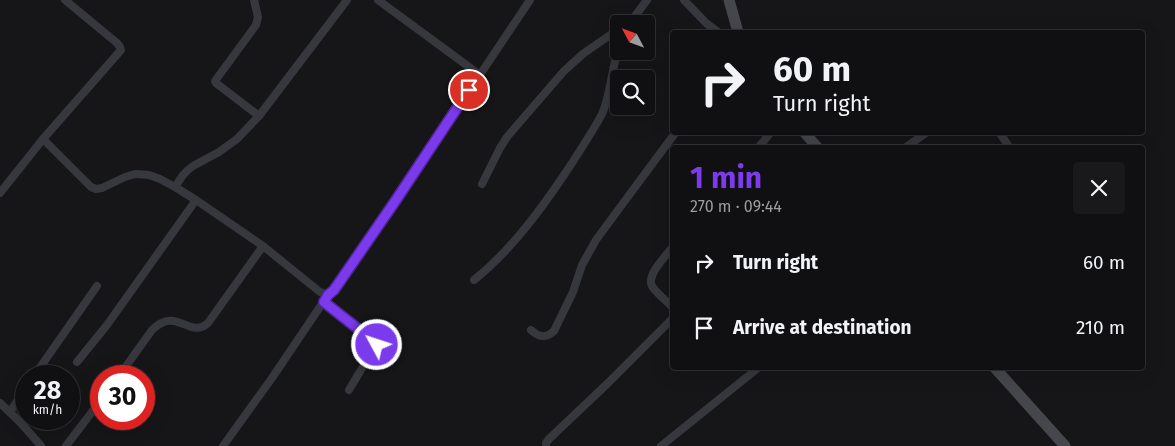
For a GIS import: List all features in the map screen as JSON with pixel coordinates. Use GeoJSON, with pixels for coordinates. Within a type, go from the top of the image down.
{"type":"FeatureCollection","features":[{"type":"Feature","properties":{"kind":"street"},"geometry":{"type":"LineString","coordinates":[[0,193],[43,139],[119,55],[121,50],[116,43],[65,0]]}},
{"type":"Feature","properties":{"kind":"street"},"geometry":{"type":"LineString","coordinates":[[254,0],[258,17],[256,25],[215,81],[259,116]]}},
{"type":"Feature","properties":{"kind":"street"},"geometry":{"type":"LineString","coordinates":[[175,187],[188,170],[237,139],[259,116],[348,0]]}},
{"type":"Feature","properties":{"kind":"street"},"geometry":{"type":"LineString","coordinates":[[378,0],[480,74]]}},
{"type":"Feature","properties":{"kind":"street"},"geometry":{"type":"LineString","coordinates":[[223,446],[376,230],[530,0]]}},
{"type":"Feature","properties":{"kind":"street"},"geometry":{"type":"LineString","coordinates":[[635,15],[647,0]]}},
{"type":"Feature","properties":{"kind":"street"},"geometry":{"type":"LineString","coordinates":[[684,0],[715,30]]}},
{"type":"Feature","properties":{"kind":"street"},"geometry":{"type":"LineString","coordinates":[[730,0],[738,30]]}},
{"type":"Feature","properties":{"kind":"street"},"geometry":{"type":"LineString","coordinates":[[482,184],[507,137],[564,71],[584,53],[610,35]]}},
{"type":"Feature","properties":{"kind":"street"},"geometry":{"type":"LineString","coordinates":[[474,280],[487,270],[513,242],[562,178],[590,136],[602,113],[616,60]]}},
{"type":"Feature","properties":{"kind":"street"},"geometry":{"type":"LineString","coordinates":[[531,330],[537,336],[550,334],[554,331],[573,292],[582,266],[596,240],[674,135]]}},
{"type":"Feature","properties":{"kind":"street"},"geometry":{"type":"LineString","coordinates":[[760,145],[769,135]]}},
{"type":"Feature","properties":{"kind":"street"},"geometry":{"type":"LineString","coordinates":[[807,135],[815,145]]}},
{"type":"Feature","properties":{"kind":"street"},"geometry":{"type":"LineString","coordinates":[[909,145],[923,135]]}},
{"type":"Feature","properties":{"kind":"street"},"geometry":{"type":"LineString","coordinates":[[43,139],[84,180],[96,188],[102,188],[135,174],[160,179],[175,187],[263,246],[320,292],[377,344],[349,390]]}},
{"type":"Feature","properties":{"kind":"street"},"geometry":{"type":"LineString","coordinates":[[78,362],[107,325],[196,200]]}},
{"type":"Feature","properties":{"kind":"street"},"geometry":{"type":"LineString","coordinates":[[127,365],[158,323],[166,320],[175,320],[190,327],[200,328],[208,323],[263,246]]}},
{"type":"Feature","properties":{"kind":"street"},"geometry":{"type":"LineString","coordinates":[[670,250],[659,264],[652,276],[651,282],[652,287],[670,305]]}},
{"type":"Feature","properties":{"kind":"street"},"geometry":{"type":"LineString","coordinates":[[42,365],[96,286]]}},
{"type":"Feature","properties":{"kind":"street"},"geometry":{"type":"LineString","coordinates":[[546,446],[549,439],[670,321]]}},
{"type":"Feature","properties":{"kind":"street"},"geometry":{"type":"LineString","coordinates":[[662,446],[756,370]]}},
{"type":"Feature","properties":{"kind":"street"},"geometry":{"type":"LineString","coordinates":[[997,370],[1065,446]]}},
{"type":"Feature","properties":{"kind":"street"},"geometry":{"type":"LineString","coordinates":[[0,403],[41,446]]}},
{"type":"Feature","properties":{"kind":"street"},"geometry":{"type":"LineString","coordinates":[[10,412],[15,404]]}},
{"type":"Feature","properties":{"kind":"street"},"geometry":{"type":"LineString","coordinates":[[66,446],[90,414]]}},
{"type":"Feature","properties":{"kind":"route"},"geometry":{"type":"LineString","coordinates":[[377,345],[324,302],[376,230],[469,90]]}}]}
